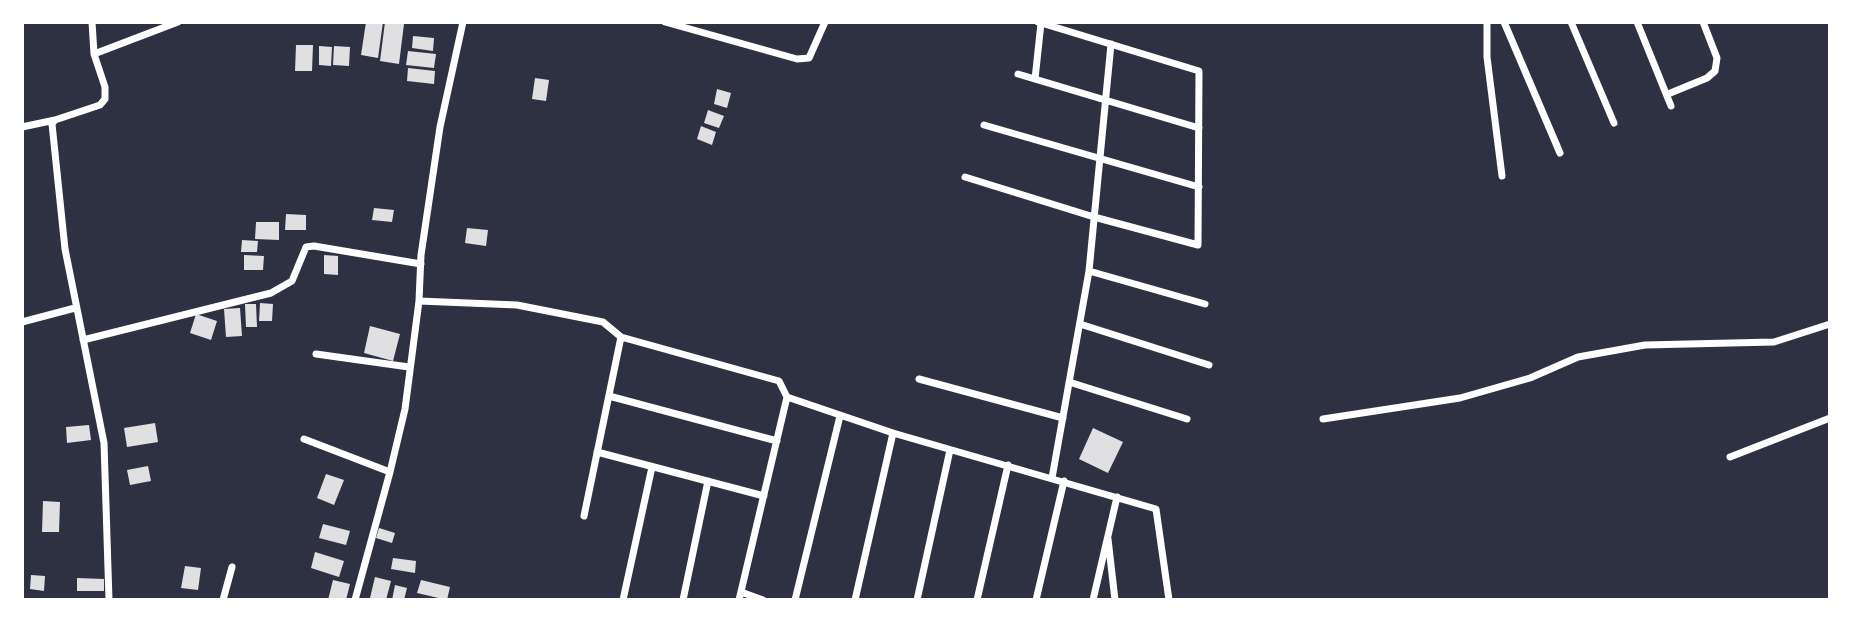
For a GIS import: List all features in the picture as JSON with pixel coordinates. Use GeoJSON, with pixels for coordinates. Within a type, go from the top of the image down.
{"type":"FeatureCollection","features":[{"type":"Feature","properties":{"kind":"street"},"geometry":{"type":"LineString","coordinates":[[22,127],[100,105],[105,99],[105,87],[94,54],[92,22]]}},
{"type":"Feature","properties":{"kind":"street"},"geometry":{"type":"LineString","coordinates":[[94,54],[178,22]]}},
{"type":"Feature","properties":{"kind":"street"},"geometry":{"type":"LineString","coordinates":[[355,600],[405,409],[440,127],[463,22]]}},
{"type":"Feature","properties":{"kind":"street"},"geometry":{"type":"LineString","coordinates":[[665,22],[797,59],[809,58],[825,22]]}},
{"type":"Feature","properties":{"kind":"street"},"geometry":{"type":"LineString","coordinates":[[965,177],[1198,245],[1199,71],[1040,22],[1035,79]]}},
{"type":"Feature","properties":{"kind":"street"},"geometry":{"type":"LineString","coordinates":[[1487,22],[1488,68],[1502,176]]}},
{"type":"Feature","properties":{"kind":"street"},"geometry":{"type":"LineString","coordinates":[[1504,22],[1560,153]]}},
{"type":"Feature","properties":{"kind":"street"},"geometry":{"type":"LineString","coordinates":[[1571,22],[1614,123]]}},
{"type":"Feature","properties":{"kind":"street"},"geometry":{"type":"LineString","coordinates":[[1637,22],[1671,106]]}},
{"type":"Feature","properties":{"kind":"street"},"geometry":{"type":"LineString","coordinates":[[1668,94],[1707,78],[1715,71],[1717,58],[1703,22]]}},
{"type":"Feature","properties":{"kind":"street"},"geometry":{"type":"LineString","coordinates":[[1052,478],[1089,271],[1111,44]]}},
{"type":"Feature","properties":{"kind":"street"},"geometry":{"type":"LineString","coordinates":[[1018,74],[1199,128]]}},
{"type":"Feature","properties":{"kind":"street"},"geometry":{"type":"LineString","coordinates":[[55,120],[52,130],[65,249],[104,443],[109,600]]}},
{"type":"Feature","properties":{"kind":"street"},"geometry":{"type":"LineString","coordinates":[[984,125],[1199,187]]}},
{"type":"Feature","properties":{"kind":"street"},"geometry":{"type":"LineString","coordinates":[[83,340],[271,293],[292,281],[306,247],[421,264]]}},
{"type":"Feature","properties":{"kind":"street"},"geometry":{"type":"LineString","coordinates":[[1089,271],[1205,304]]}},
{"type":"Feature","properties":{"kind":"street"},"geometry":{"type":"LineString","coordinates":[[419,301],[517,305],[603,322],[621,337],[779,381],[787,397],[740,596],[763,600]]}},
{"type":"Feature","properties":{"kind":"street"},"geometry":{"type":"LineString","coordinates":[[22,322],[75,308]]}},
{"type":"Feature","properties":{"kind":"street"},"geometry":{"type":"LineString","coordinates":[[1080,324],[1209,365]]}},
{"type":"Feature","properties":{"kind":"street"},"geometry":{"type":"LineString","coordinates":[[1323,419],[1460,398],[1530,378],[1578,357],[1645,345],[1774,342],[1830,324]]}},
{"type":"Feature","properties":{"kind":"street"},"geometry":{"type":"LineString","coordinates":[[584,516],[621,337]]}},
{"type":"Feature","properties":{"kind":"street"},"geometry":{"type":"LineString","coordinates":[[316,354],[409,367]]}},
{"type":"Feature","properties":{"kind":"street"},"geometry":{"type":"LineString","coordinates":[[919,379],[1063,418]]}},
{"type":"Feature","properties":{"kind":"street"},"geometry":{"type":"LineString","coordinates":[[1069,382],[1187,419]]}},
{"type":"Feature","properties":{"kind":"street"},"geometry":{"type":"LineString","coordinates":[[609,396],[777,441]]}},
{"type":"Feature","properties":{"kind":"street"},"geometry":{"type":"LineString","coordinates":[[787,397],[893,433],[1156,509],[1169,600]]}},
{"type":"Feature","properties":{"kind":"street"},"geometry":{"type":"LineString","coordinates":[[795,600],[840,416]]}},
{"type":"Feature","properties":{"kind":"street"},"geometry":{"type":"LineString","coordinates":[[1730,457],[1830,418]]}},
{"type":"Feature","properties":{"kind":"street"},"geometry":{"type":"LineString","coordinates":[[855,600],[893,433]]}},
{"type":"Feature","properties":{"kind":"street"},"geometry":{"type":"LineString","coordinates":[[304,439],[390,472]]}},
{"type":"Feature","properties":{"kind":"street"},"geometry":{"type":"LineString","coordinates":[[917,600],[950,450]]}},
{"type":"Feature","properties":{"kind":"street"},"geometry":{"type":"LineString","coordinates":[[597,452],[764,496]]}},
{"type":"Feature","properties":{"kind":"street"},"geometry":{"type":"LineString","coordinates":[[977,600],[1008,465]]}},
{"type":"Feature","properties":{"kind":"street"},"geometry":{"type":"LineString","coordinates":[[623,600],[652,467]]}},
{"type":"Feature","properties":{"kind":"street"},"geometry":{"type":"LineString","coordinates":[[683,600],[708,481]]}},
{"type":"Feature","properties":{"kind":"street"},"geometry":{"type":"LineString","coordinates":[[1036,600],[1064,481]]}},
{"type":"Feature","properties":{"kind":"street"},"geometry":{"type":"LineString","coordinates":[[1093,600],[1117,497]]}},
{"type":"Feature","properties":{"kind":"street"},"geometry":{"type":"LineString","coordinates":[[1108,533],[1115,600]]}},
{"type":"Feature","properties":{"kind":"street"},"geometry":{"type":"LineString","coordinates":[[226,599],[232,567]]}},
{"type":"Feature","properties":{"kind":"building"},"geometry":{"type":"Polygon","coordinates":[[[366,22],[383,22],[378,58],[361,55],[366,22]]]}},
{"type":"Feature","properties":{"kind":"building"},"geometry":{"type":"Polygon","coordinates":[[[385,22],[404,24],[399,64],[380,61],[385,22]]]}},
{"type":"Feature","properties":{"kind":"building"},"geometry":{"type":"Polygon","coordinates":[[[413,36],[434,38],[433,51],[412,48],[413,36]]]}},
{"type":"Feature","properties":{"kind":"building"},"geometry":{"type":"Polygon","coordinates":[[[296,45],[313,45],[312,71],[295,71],[296,45]]]}},
{"type":"Feature","properties":{"kind":"building"},"geometry":{"type":"Polygon","coordinates":[[[319,46],[332,47],[331,66],[319,65],[319,46]]]}},
{"type":"Feature","properties":{"kind":"building"},"geometry":{"type":"Polygon","coordinates":[[[334,46],[350,47],[349,66],[333,65],[334,46]]]}},
{"type":"Feature","properties":{"kind":"building"},"geometry":{"type":"Polygon","coordinates":[[[408,51],[436,54],[434,68],[406,65],[408,51]]]}},
{"type":"Feature","properties":{"kind":"building"},"geometry":{"type":"Polygon","coordinates":[[[408,68],[435,71],[434,84],[407,81],[408,68]]]}},
{"type":"Feature","properties":{"kind":"building"},"geometry":{"type":"Polygon","coordinates":[[[535,78],[549,80],[546,101],[532,99],[535,78]]]}},
{"type":"Feature","properties":{"kind":"building"},"geometry":{"type":"Polygon","coordinates":[[[717,89],[731,93],[727,108],[714,104],[717,89]]]}},
{"type":"Feature","properties":{"kind":"building"},"geometry":{"type":"Polygon","coordinates":[[[708,110],[724,116],[719,128],[704,123],[708,110]]]}},
{"type":"Feature","properties":{"kind":"building"},"geometry":{"type":"Polygon","coordinates":[[[701,126],[716,132],[712,145],[697,139],[701,126]]]}},
{"type":"Feature","properties":{"kind":"building"},"geometry":{"type":"Polygon","coordinates":[[[374,208],[394,210],[392,222],[372,220],[374,208]]]}},
{"type":"Feature","properties":{"kind":"building"},"geometry":{"type":"Polygon","coordinates":[[[286,214],[306,215],[306,230],[285,230],[286,214]]]}},
{"type":"Feature","properties":{"kind":"building"},"geometry":{"type":"Polygon","coordinates":[[[256,222],[279,222],[279,240],[255,239],[256,222]]]}},
{"type":"Feature","properties":{"kind":"building"},"geometry":{"type":"Polygon","coordinates":[[[467,228],[488,230],[486,246],[465,243],[467,228]]]}},
{"type":"Feature","properties":{"kind":"building"},"geometry":{"type":"Polygon","coordinates":[[[242,240],[258,241],[257,252],[241,252],[242,240]]]}},
{"type":"Feature","properties":{"kind":"building"},"geometry":{"type":"Polygon","coordinates":[[[244,255],[264,256],[263,270],[244,270],[244,255]]]}},
{"type":"Feature","properties":{"kind":"building"},"geometry":{"type":"Polygon","coordinates":[[[324,255],[338,256],[338,275],[324,274],[324,255]]]}},
{"type":"Feature","properties":{"kind":"building"},"geometry":{"type":"Polygon","coordinates":[[[260,303],[273,304],[272,321],[259,321],[260,303]]]}},
{"type":"Feature","properties":{"kind":"building"},"geometry":{"type":"Polygon","coordinates":[[[245,304],[256,304],[257,327],[246,327],[245,304]]]}},
{"type":"Feature","properties":{"kind":"building"},"geometry":{"type":"Polygon","coordinates":[[[240,308],[242,336],[226,337],[224,309],[240,308]]]}},
{"type":"Feature","properties":{"kind":"building"},"geometry":{"type":"Polygon","coordinates":[[[196,314],[217,321],[211,340],[190,333],[196,314]]]}},
{"type":"Feature","properties":{"kind":"building"},"geometry":{"type":"Polygon","coordinates":[[[370,326],[400,334],[393,361],[364,353],[370,326]]]}},
{"type":"Feature","properties":{"kind":"building"},"geometry":{"type":"Polygon","coordinates":[[[155,423],[158,442],[127,447],[124,428],[155,423]]]}},
{"type":"Feature","properties":{"kind":"building"},"geometry":{"type":"Polygon","coordinates":[[[89,425],[91,440],[67,443],[66,427],[89,425]]]}},
{"type":"Feature","properties":{"kind":"building"},"geometry":{"type":"Polygon","coordinates":[[[1093,428],[1123,442],[1108,473],[1079,459],[1093,428]]]}},
{"type":"Feature","properties":{"kind":"building"},"geometry":{"type":"Polygon","coordinates":[[[148,466],[151,481],[130,485],[127,470],[148,466]]]}},
{"type":"Feature","properties":{"kind":"building"},"geometry":{"type":"Polygon","coordinates":[[[326,474],[344,480],[334,505],[317,498],[326,474]]]}},
{"type":"Feature","properties":{"kind":"building"},"geometry":{"type":"Polygon","coordinates":[[[43,501],[60,502],[59,532],[42,532],[43,501]]]}},
{"type":"Feature","properties":{"kind":"building"},"geometry":{"type":"Polygon","coordinates":[[[323,524],[350,531],[346,545],[319,538],[323,524]]]}},
{"type":"Feature","properties":{"kind":"building"},"geometry":{"type":"Polygon","coordinates":[[[379,528],[395,533],[392,543],[376,538],[379,528]]]}},
{"type":"Feature","properties":{"kind":"building"},"geometry":{"type":"Polygon","coordinates":[[[315,552],[344,561],[339,577],[311,568],[315,552]]]}},
{"type":"Feature","properties":{"kind":"building"},"geometry":{"type":"Polygon","coordinates":[[[393,558],[416,561],[415,573],[391,569],[393,558]]]}},
{"type":"Feature","properties":{"kind":"building"},"geometry":{"type":"Polygon","coordinates":[[[185,566],[201,568],[198,590],[181,588],[185,566]]]}},
{"type":"Feature","properties":{"kind":"building"},"geometry":{"type":"Polygon","coordinates":[[[31,575],[45,576],[44,591],[30,589],[31,575]]]}},
{"type":"Feature","properties":{"kind":"building"},"geometry":{"type":"Polygon","coordinates":[[[375,577],[391,581],[386,600],[370,598],[375,577]]]}},
{"type":"Feature","properties":{"kind":"building"},"geometry":{"type":"Polygon","coordinates":[[[77,578],[104,579],[104,591],[77,591],[77,578]]]}},
{"type":"Feature","properties":{"kind":"building"},"geometry":{"type":"Polygon","coordinates":[[[333,580],[350,584],[346,600],[328,600],[333,580]]]}},
{"type":"Feature","properties":{"kind":"building"},"geometry":{"type":"Polygon","coordinates":[[[421,580],[450,587],[447,600],[417,593],[421,580]]]}},
{"type":"Feature","properties":{"kind":"building"},"geometry":{"type":"Polygon","coordinates":[[[395,585],[407,588],[404,600],[392,600],[395,585]]]}}]}
